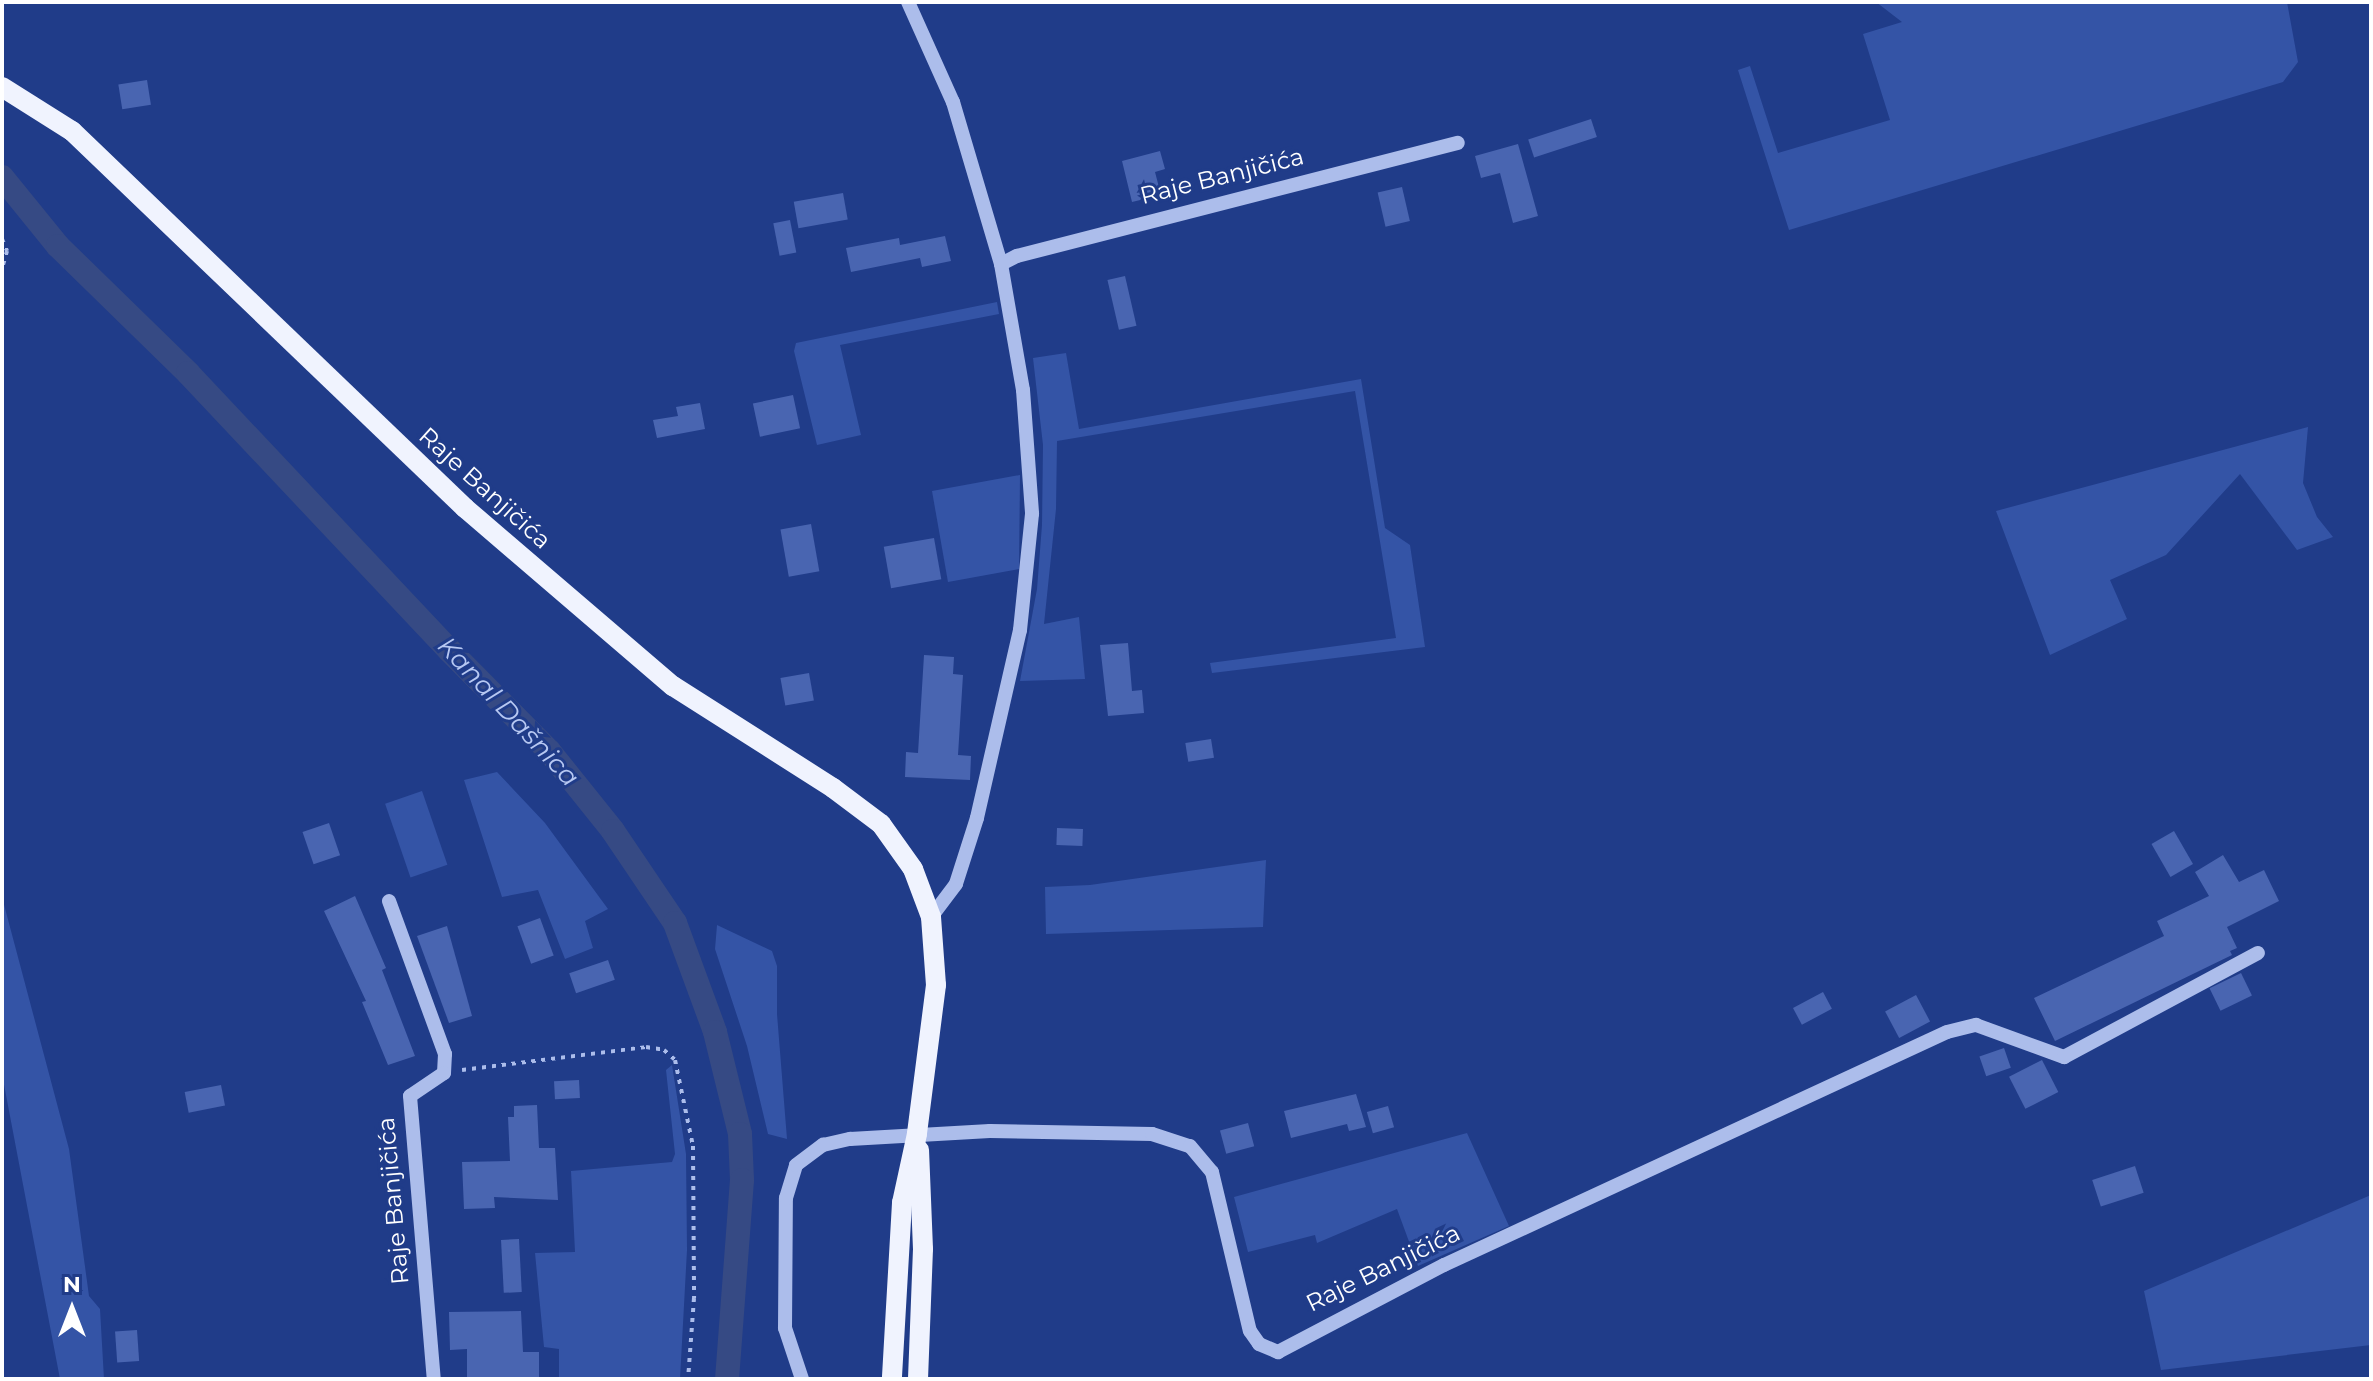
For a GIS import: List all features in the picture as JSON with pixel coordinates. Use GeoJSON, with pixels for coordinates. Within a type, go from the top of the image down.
{"type":"FeatureCollection","features":[{"type":"Feature","properties":{"kind":"main road","name":"Raje Banjičića"},"geometry":{"type":"LineString","coordinates":[[2,87],[72,131],[465,508],[673,686],[833,788],[881,824],[913,869],[931,917],[936,985],[917,1134]]}},
{"type":"Feature","properties":{"kind":"main road"},"geometry":{"type":"LineString","coordinates":[[892,1379],[902,1203],[917,1134]]}},
{"type":"Feature","properties":{"kind":"main road"},"geometry":{"type":"LineString","coordinates":[[917,1134],[923,1249],[918,1379]]}},
{"type":"Feature","properties":{"kind":"street"},"geometry":{"type":"LineString","coordinates":[[908,2],[953,102],[1001,264],[1016,331],[1029,447],[1032,514],[1020,630],[977,818],[956,884],[931,917]]}},
{"type":"Feature","properties":{"kind":"street","name":"Raje Banjičića"},"geometry":{"type":"LineString","coordinates":[[1001,264],[1033,251],[1458,143]]}},
{"type":"Feature","properties":{"kind":"street"},"geometry":{"type":"LineString","coordinates":[[389,901],[445,1054],[444,1073]]}},
{"type":"Feature","properties":{"kind":"street","name":"Raje Banjičića"},"geometry":{"type":"LineString","coordinates":[[802,1379],[785,1328],[786,1198],[796,1165],[823,1145],[917,1134],[1115,1132],[1152,1134],[1190,1146],[1212,1172],[1250,1331],[1259,1344],[1278,1352],[1444,1265],[1947,1032],[1976,1025],[2064,1057],[2258,953]]}},
{"type":"Feature","properties":{"kind":"street","name":"Raje Banjičića"},"geometry":{"type":"LineString","coordinates":[[434,1379],[410,1096],[444,1073]]}},
{"type":"Feature","properties":{"kind":"path"},"geometry":{"type":"LineString","coordinates":[[2,239],[7,251],[2,269]]}},
{"type":"Feature","properties":{"kind":"path"},"geometry":{"type":"LineString","coordinates":[[444,1073],[646,1047],[664,1050],[675,1060],[693,1146],[694,1298],[688,1379]]}},
{"type":"Feature","properties":{"kind":"shaded area"},"geometry":{"type":"Polygon","coordinates":[[[1876,2],[2287,2],[2298,62],[2283,82],[1789,230],[1738,70],[1750,66],[1778,153],[1890,120],[1863,34],[1902,22],[1876,2]]]}},
{"type":"Feature","properties":{"kind":"shaded area"},"geometry":{"type":"Polygon","coordinates":[[[997,302],[999,314],[840,345],[861,435],[817,445],[794,351],[796,343],[997,302]]]}},
{"type":"Feature","properties":{"kind":"shaded area"},"geometry":{"type":"Polygon","coordinates":[[[1066,353],[1079,429],[1361,379],[1385,528],[1410,545],[1425,647],[1212,673],[1210,663],[1396,638],[1355,391],[1057,441],[1056,509],[1044,624],[1079,617],[1085,679],[1020,681],[1037,589],[1042,525],[1043,445],[1033,358],[1066,353]]]}},
{"type":"Feature","properties":{"kind":"shaded area"},"geometry":{"type":"Polygon","coordinates":[[[2308,427],[2303,483],[2317,517],[2333,537],[2297,550],[2240,474],[2166,555],[2110,580],[2127,619],[2050,655],[1996,511],[2308,427]]]}},
{"type":"Feature","properties":{"kind":"shaded area"},"geometry":{"type":"Polygon","coordinates":[[[1020,475],[1019,569],[948,582],[932,491],[1020,475]]]}},
{"type":"Feature","properties":{"kind":"shaded area"},"geometry":{"type":"Polygon","coordinates":[[[497,772],[545,823],[608,909],[585,921],[593,948],[565,959],[538,890],[502,897],[464,780],[497,772]]]}},
{"type":"Feature","properties":{"kind":"shaded area"},"geometry":{"type":"Polygon","coordinates":[[[422,791],[447,865],[411,877],[385,804],[422,791]]]}},
{"type":"Feature","properties":{"kind":"shaded area"},"geometry":{"type":"Polygon","coordinates":[[[1266,860],[1263,927],[1046,934],[1045,887],[1090,885],[1266,860]]]}},
{"type":"Feature","properties":{"kind":"shaded area"},"geometry":{"type":"Polygon","coordinates":[[[2,897],[69,1149],[89,1296],[100,1309],[104,1379],[60,1379],[2,1074],[2,897]]]}},
{"type":"Feature","properties":{"kind":"shaded area"},"geometry":{"type":"Polygon","coordinates":[[[717,925],[772,951],[777,966],[777,1014],[787,1139],[768,1134],[747,1046],[715,949],[717,925]]]}},
{"type":"Feature","properties":{"kind":"shaded area"},"geometry":{"type":"Polygon","coordinates":[[[672,1065],[686,1154],[687,1250],[680,1379],[559,1379],[559,1349],[544,1347],[535,1253],[575,1252],[571,1171],[672,1162],[675,1154],[666,1070],[672,1065]]]}},
{"type":"Feature","properties":{"kind":"shaded area"},"geometry":{"type":"Polygon","coordinates":[[[1467,1133],[1509,1226],[1418,1266],[1397,1209],[1317,1243],[1315,1235],[1248,1252],[1234,1197],[1467,1133]]]}},
{"type":"Feature","properties":{"kind":"shaded area"},"geometry":{"type":"Polygon","coordinates":[[[2371,1195],[2371,1345],[2161,1370],[2144,1291],[2371,1195]]]}},
{"type":"Feature","properties":{"kind":"building"},"geometry":{"type":"Polygon","coordinates":[[[147,80],[151,105],[122,109],[118,85],[147,80]]]}},
{"type":"Feature","properties":{"kind":"building"},"geometry":{"type":"Polygon","coordinates":[[[1591,119],[1597,137],[1534,157],[1528,139],[1591,119]]]}},
{"type":"Feature","properties":{"kind":"building"},"geometry":{"type":"Polygon","coordinates":[[[1518,144],[1538,216],[1513,223],[1500,173],[1481,178],[1475,156],[1518,144]]]}},
{"type":"Feature","properties":{"kind":"building"},"geometry":{"type":"Polygon","coordinates":[[[1160,151],[1165,169],[1155,172],[1161,195],[1132,202],[1122,161],[1160,151]]]}},
{"type":"Feature","properties":{"kind":"building"},"geometry":{"type":"Polygon","coordinates":[[[1402,187],[1410,221],[1386,227],[1378,193],[1402,187]]]}},
{"type":"Feature","properties":{"kind":"building"},"geometry":{"type":"Polygon","coordinates":[[[843,193],[848,220],[798,228],[794,202],[843,193]]]}},
{"type":"Feature","properties":{"kind":"building"},"geometry":{"type":"Polygon","coordinates":[[[790,220],[796,252],[780,256],[773,223],[790,220]]]}},
{"type":"Feature","properties":{"kind":"building"},"geometry":{"type":"Polygon","coordinates":[[[945,236],[951,261],[922,267],[920,258],[851,272],[846,248],[899,238],[900,245],[945,236]]]}},
{"type":"Feature","properties":{"kind":"building"},"geometry":{"type":"Polygon","coordinates":[[[1125,276],[1136,326],[1119,330],[1107,280],[1125,276]]]}},
{"type":"Feature","properties":{"kind":"building"},"geometry":{"type":"Polygon","coordinates":[[[793,395],[800,428],[760,437],[753,404],[793,395]]]}},
{"type":"Feature","properties":{"kind":"building"},"geometry":{"type":"Polygon","coordinates":[[[700,403],[705,429],[657,438],[653,420],[678,416],[676,407],[700,403]]]}},
{"type":"Feature","properties":{"kind":"building"},"geometry":{"type":"Polygon","coordinates":[[[811,524],[819,571],[789,577],[780,529],[811,524]]]}},
{"type":"Feature","properties":{"kind":"building"},"geometry":{"type":"Polygon","coordinates":[[[934,538],[941,579],[891,588],[884,547],[934,538]]]}},
{"type":"Feature","properties":{"kind":"building"},"geometry":{"type":"Polygon","coordinates":[[[1128,643],[1132,691],[1142,690],[1144,713],[1108,716],[1100,645],[1128,643]]]}},
{"type":"Feature","properties":{"kind":"building"},"geometry":{"type":"Polygon","coordinates":[[[924,655],[954,657],[953,674],[963,675],[958,755],[971,756],[970,780],[905,777],[906,752],[918,753],[924,655]]]}},
{"type":"Feature","properties":{"kind":"building"},"geometry":{"type":"Polygon","coordinates":[[[809,673],[814,701],[785,706],[780,678],[809,673]]]}},
{"type":"Feature","properties":{"kind":"building"},"geometry":{"type":"Polygon","coordinates":[[[1211,739],[1214,758],[1188,762],[1185,743],[1211,739]]]}},
{"type":"Feature","properties":{"kind":"building"},"geometry":{"type":"Polygon","coordinates":[[[329,823],[340,855],[314,864],[303,832],[329,823]]]}},
{"type":"Feature","properties":{"kind":"building"},"geometry":{"type":"Polygon","coordinates":[[[1057,828],[1083,829],[1082,846],[1056,845],[1057,828]]]}},
{"type":"Feature","properties":{"kind":"building"},"geometry":{"type":"Polygon","coordinates":[[[2174,831],[2193,864],[2170,877],[2151,844],[2174,831]]]}},
{"type":"Feature","properties":{"kind":"building"},"geometry":{"type":"Polygon","coordinates":[[[2223,855],[2239,882],[2264,870],[2279,901],[2227,927],[2237,948],[2230,951],[2232,955],[2055,1041],[2034,998],[2164,936],[2157,921],[2209,896],[2195,872],[2223,855]]]}},
{"type":"Feature","properties":{"kind":"building"},"geometry":{"type":"Polygon","coordinates":[[[355,896],[386,968],[382,970],[415,1056],[388,1065],[362,1002],[366,1001],[324,911],[355,896]]]}},
{"type":"Feature","properties":{"kind":"building"},"geometry":{"type":"Polygon","coordinates":[[[540,918],[554,956],[531,964],[517,926],[540,918]]]}},
{"type":"Feature","properties":{"kind":"building"},"geometry":{"type":"Polygon","coordinates":[[[447,926],[472,1016],[449,1023],[417,936],[447,926]]]}},
{"type":"Feature","properties":{"kind":"building"},"geometry":{"type":"Polygon","coordinates":[[[608,960],[615,980],[576,993],[569,973],[608,960]]]}},
{"type":"Feature","properties":{"kind":"building"},"geometry":{"type":"Polygon","coordinates":[[[2241,973],[2252,995],[2221,1011],[2210,988],[2241,973]]]}},
{"type":"Feature","properties":{"kind":"building"},"geometry":{"type":"Polygon","coordinates":[[[1823,992],[1832,1009],[1802,1025],[1793,1008],[1823,992]]]}},
{"type":"Feature","properties":{"kind":"building"},"geometry":{"type":"Polygon","coordinates":[[[1916,995],[1930,1021],[1899,1038],[1885,1011],[1916,995]]]}},
{"type":"Feature","properties":{"kind":"building"},"geometry":{"type":"Polygon","coordinates":[[[2004,1048],[2011,1068],[1986,1076],[1979,1056],[2004,1048]]]}},
{"type":"Feature","properties":{"kind":"building"},"geometry":{"type":"Polygon","coordinates":[[[2042,1060],[2058,1092],[2025,1109],[2009,1077],[2042,1060]]]}},
{"type":"Feature","properties":{"kind":"building"},"geometry":{"type":"Polygon","coordinates":[[[579,1080],[580,1098],[555,1099],[554,1081],[579,1080]]]}},
{"type":"Feature","properties":{"kind":"building"},"geometry":{"type":"Polygon","coordinates":[[[221,1085],[225,1106],[189,1113],[185,1092],[221,1085]]]}},
{"type":"Feature","properties":{"kind":"building"},"geometry":{"type":"Polygon","coordinates":[[[1356,1094],[1366,1127],[1349,1131],[1347,1124],[1291,1138],[1284,1111],[1356,1094]]]}},
{"type":"Feature","properties":{"kind":"building"},"geometry":{"type":"Polygon","coordinates":[[[537,1105],[539,1148],[555,1148],[558,1200],[494,1197],[495,1208],[464,1209],[462,1162],[510,1161],[508,1117],[514,1117],[514,1106],[537,1105]]]}},
{"type":"Feature","properties":{"kind":"building"},"geometry":{"type":"Polygon","coordinates":[[[1388,1106],[1394,1127],[1373,1133],[1367,1112],[1388,1106]]]}},
{"type":"Feature","properties":{"kind":"building"},"geometry":{"type":"Polygon","coordinates":[[[1248,1123],[1254,1146],[1226,1154],[1220,1131],[1248,1123]]]}},
{"type":"Feature","properties":{"kind":"building"},"geometry":{"type":"Polygon","coordinates":[[[2135,1166],[2144,1193],[2101,1207],[2092,1180],[2135,1166]]]}},
{"type":"Feature","properties":{"kind":"building"},"geometry":{"type":"Polygon","coordinates":[[[519,1239],[522,1292],[504,1293],[501,1240],[519,1239]]]}},
{"type":"Feature","properties":{"kind":"building"},"geometry":{"type":"Polygon","coordinates":[[[521,1311],[523,1352],[539,1352],[539,1379],[467,1379],[467,1349],[450,1350],[449,1312],[521,1311]]]}},
{"type":"Feature","properties":{"kind":"building"},"geometry":{"type":"Polygon","coordinates":[[[137,1330],[139,1361],[117,1362],[115,1332],[137,1330]]]}},
{"type":"Feature","properties":{"kind":"waterway","name":"Kanal Dašnica"},"geometry":{"type":"LineString","coordinates":[[2,177],[58,246],[188,373],[449,650],[549,751],[613,831],[675,923],[715,1032],[740,1134],[742,1180],[727,1379]]}}]}
